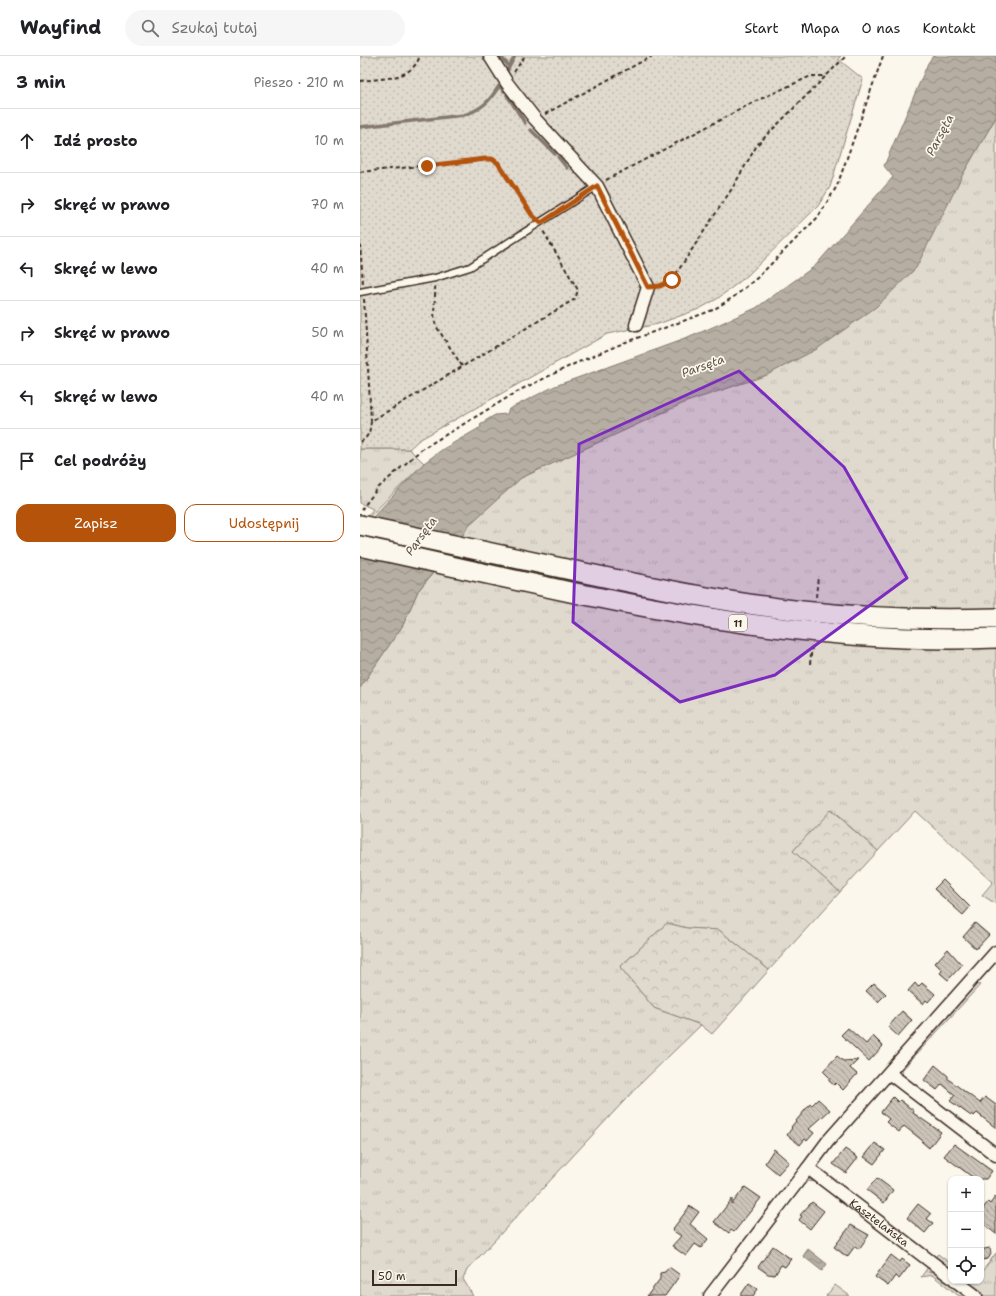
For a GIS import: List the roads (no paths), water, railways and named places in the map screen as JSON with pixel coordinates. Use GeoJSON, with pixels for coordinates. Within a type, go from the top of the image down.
{"type":"FeatureCollection","features":[{"type":"Feature","properties":{"kind":"main road","name":"11"},"geometry":{"type":"LineString","coordinates":[[360,525],[694,595],[785,609],[889,618],[996,618]]}},
{"type":"Feature","properties":{"kind":"main road","name":"11"},"geometry":{"type":"LineString","coordinates":[[360,546],[686,614],[784,630],[885,638],[996,638]]}},
{"type":"Feature","properties":{"kind":"street"},"geometry":{"type":"LineString","coordinates":[[490,56],[507,83],[535,119],[597,186],[648,287],[636,325]]}},
{"type":"Feature","properties":{"kind":"street"},"geometry":{"type":"LineString","coordinates":[[710,1296],[828,1141],[996,952]]}},
{"type":"Feature","properties":{"kind":"street"},"geometry":{"type":"LineString","coordinates":[[889,1073],[996,1155]]}},
{"type":"Feature","properties":{"kind":"street","name":"Kasztelańska"},"geometry":{"type":"LineString","coordinates":[[808,1168],[948,1275]]}},
{"type":"Feature","properties":{"kind":"street"},"geometry":{"type":"LineString","coordinates":[[960,1284],[976,1296]]}},
{"type":"Feature","properties":{"kind":"lane"},"geometry":{"type":"LineString","coordinates":[[362,291],[435,278],[470,267],[597,186]]}},
{"type":"Feature","properties":{"kind":"water","name":"Parsęta"},"geometry":{"type":"Polygon","coordinates":[[[933,56],[996,56],[996,117],[963,174],[916,268],[876,307],[817,349],[767,375],[686,402],[521,478],[469,525],[461,538],[418,591],[403,625],[360,688],[360,541],[372,518],[424,463],[443,449],[481,427],[480,424],[495,415],[507,414],[509,409],[555,386],[690,337],[756,308],[815,266],[893,177],[884,166],[928,63],[933,56]]]}},
{"type":"Feature","properties":{"kind":"water"},"geometry":{"type":"Polygon","coordinates":[[[808,1249],[827,1264],[822,1271],[803,1256],[808,1249]]]}},
{"type":"Feature","properties":{"kind":"waterway"},"geometry":{"type":"LineString","coordinates":[[500,56],[509,66]]}},
{"type":"Feature","properties":{"kind":"waterway"},"geometry":{"type":"LineString","coordinates":[[507,71],[515,56]]}},
{"type":"Feature","properties":{"kind":"waterway"},"geometry":{"type":"LineString","coordinates":[[360,127],[464,115],[476,110],[484,104],[499,86],[504,91]]}},
{"type":"Feature","properties":{"kind":"waterway"},"geometry":{"type":"LineString","coordinates":[[507,95],[525,123]]}},
{"type":"Feature","properties":{"kind":"waterway"},"geometry":{"type":"LineString","coordinates":[[531,130],[555,154]]}},
{"type":"Feature","properties":{"kind":"waterway"},"geometry":{"type":"LineString","coordinates":[[558,157],[567,168]]}}]}
